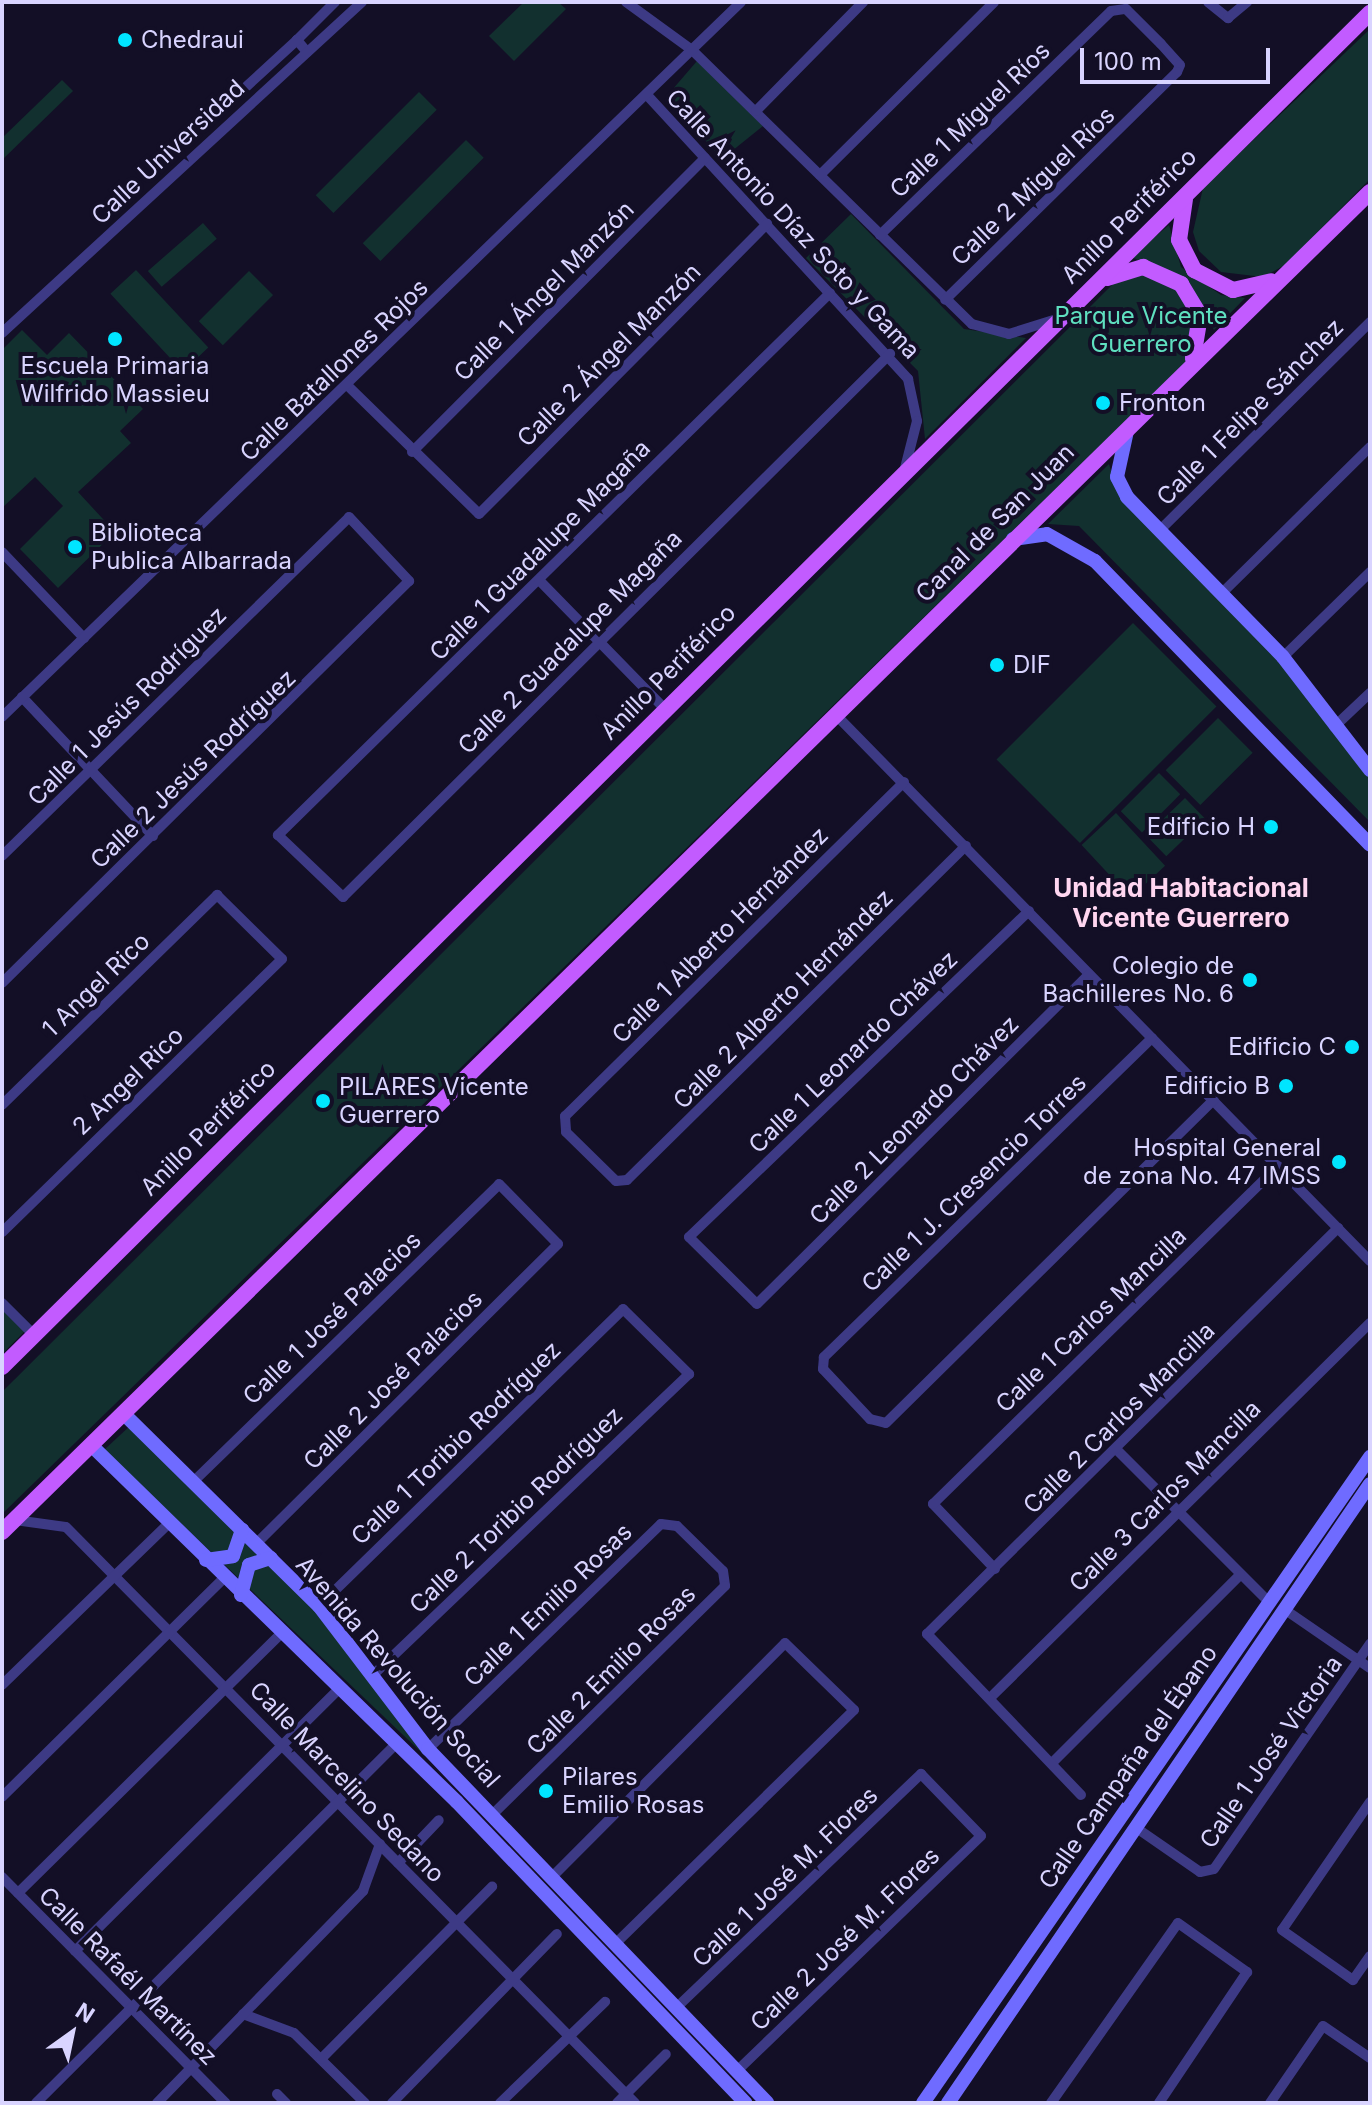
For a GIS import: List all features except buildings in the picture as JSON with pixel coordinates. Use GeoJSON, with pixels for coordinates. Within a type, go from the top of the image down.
{"type":"FeatureCollection","features":[{"type":"Feature","properties":{"kind":"main road","name":"Anillo Periférico"},"geometry":{"type":"LineString","coordinates":[[3,1365],[1370,13]]}},
{"type":"Feature","properties":{"kind":"main road"},"geometry":{"type":"LineString","coordinates":[[1189,190],[1179,240],[1194,270],[1233,290],[1282,275]]}},
{"type":"Feature","properties":{"kind":"main road"},"geometry":{"type":"LineString","coordinates":[[1189,366],[1370,192]]}},
{"type":"Feature","properties":{"kind":"main road"},"geometry":{"type":"LineString","coordinates":[[1092,287],[1117,271],[1143,267],[1181,284],[1200,316],[1189,366]]}},
{"type":"Feature","properties":{"kind":"main road","name":"Canal de San Juan"},"geometry":{"type":"LineString","coordinates":[[836,715],[1189,366]]}},
{"type":"Feature","properties":{"kind":"main road"},"geometry":{"type":"LineString","coordinates":[[8,1526],[836,715]]}},
{"type":"Feature","properties":{"kind":"street"},"geometry":{"type":"LineString","coordinates":[[247,86],[335,2]]}},
{"type":"Feature","properties":{"kind":"street","name":"Calle Universidad"},"geometry":{"type":"LineString","coordinates":[[2,333],[362,2]]}},
{"type":"Feature","properties":{"kind":"street"},"geometry":{"type":"LineString","coordinates":[[626,2],[692,50],[945,300],[991,332],[1027,330],[1062,317]]}},
{"type":"Feature","properties":{"kind":"street","name":"Calle Batallones Rojos"},"geometry":{"type":"LineString","coordinates":[[2,717],[348,386],[741,2]]}},
{"type":"Feature","properties":{"kind":"street"},"geometry":{"type":"LineString","coordinates":[[756,111],[863,2]]}},
{"type":"Feature","properties":{"kind":"street"},"geometry":{"type":"LineString","coordinates":[[820,175],[994,2]]}},
{"type":"Feature","properties":{"kind":"street"},"geometry":{"type":"LineString","coordinates":[[1208,2],[1228,18],[1247,2]]}},
{"type":"Feature","properties":{"kind":"street","name":"Calle 1 Miguel Ríos"},"geometry":{"type":"LineString","coordinates":[[880,235],[1111,11],[1126,9],[1180,65]]}},
{"type":"Feature","properties":{"kind":"street"},"geometry":{"type":"LineString","coordinates":[[297,40],[307,52]]}},
{"type":"Feature","properties":{"kind":"street","name":"Calle 2 Miguel Ríos"},"geometry":{"type":"LineString","coordinates":[[945,300],[1180,65]]}},
{"type":"Feature","properties":{"kind":"street","name":"Calle Antonio Díaz Soto y Gama"},"geometry":{"type":"LineString","coordinates":[[647,95],[890,354],[908,379],[916,410],[915,444],[903,472]]}},
{"type":"Feature","properties":{"kind":"street","name":"Calle 1 Ángel Manzón"},"geometry":{"type":"LineString","coordinates":[[412,452],[705,158]]}},
{"type":"Feature","properties":{"kind":"street","name":"Calle 2 Ángel Manzón"},"geometry":{"type":"LineString","coordinates":[[412,452],[479,514],[767,224]]}},
{"type":"Feature","properties":{"kind":"street","name":"Calle 1 Guadalupe Magaña"},"geometry":{"type":"LineString","coordinates":[[278,835],[830,293]]}},
{"type":"Feature","properties":{"kind":"street","name":"Calle 1 Felipe Sánchez"},"geometry":{"type":"LineString","coordinates":[[1159,531],[1370,322]]}},
{"type":"Feature","properties":{"kind":"street","name":"Calle 2 Guadalupe Magaña"},"geometry":{"type":"LineString","coordinates":[[278,835],[343,897],[890,354]]}},
{"type":"Feature","properties":{"kind":"street"},"geometry":{"type":"LineString","coordinates":[[348,386],[412,452]]}},
{"type":"Feature","properties":{"kind":"street"},"geometry":{"type":"LineString","coordinates":[[1130,424],[1117,477],[1159,531],[1283,657],[1370,770]]}},
{"type":"Feature","properties":{"kind":"street"},"geometry":{"type":"LineString","coordinates":[[1221,594],[1370,447]]}},
{"type":"Feature","properties":{"kind":"street","name":"Calle 2 Jesús Rodríguez"},"geometry":{"type":"LineString","coordinates":[[2,983],[409,581],[349,517]]}},
{"type":"Feature","properties":{"kind":"street","name":"Calle 1 Jesús Rodríguez"},"geometry":{"type":"LineString","coordinates":[[2,856],[349,517]]}},
{"type":"Feature","properties":{"kind":"street"},"geometry":{"type":"LineString","coordinates":[[1013,539],[1047,534],[1095,561],[1370,845]]}},
{"type":"Feature","properties":{"kind":"street"},"geometry":{"type":"LineString","coordinates":[[2,552],[84,638]]}},
{"type":"Feature","properties":{"kind":"street"},"geometry":{"type":"LineString","coordinates":[[1283,657],[1370,572]]}},
{"type":"Feature","properties":{"kind":"street"},"geometry":{"type":"LineString","coordinates":[[539,580],[665,709]]}},
{"type":"Feature","properties":{"kind":"street"},"geometry":{"type":"LineString","coordinates":[[1334,727],[1370,693]]}},
{"type":"Feature","properties":{"kind":"street"},"geometry":{"type":"LineString","coordinates":[[22,697],[153,836]]}},
{"type":"Feature","properties":{"kind":"street"},"geometry":{"type":"LineString","coordinates":[[836,715],[1370,1261]]}},
{"type":"Feature","properties":{"kind":"street","name":"Calle 1 Alberto Hernández"},"geometry":{"type":"LineString","coordinates":[[627,1180],[616,1181],[566,1132],[565,1116],[904,782]]}},
{"type":"Feature","properties":{"kind":"street","name":"Calle 2 Alberto Hernández"},"geometry":{"type":"LineString","coordinates":[[627,1180],[966,846]]}},
{"type":"Feature","properties":{"kind":"street","name":"2 Angel Rico"},"geometry":{"type":"LineString","coordinates":[[2,1232],[282,959],[217,895]]}},
{"type":"Feature","properties":{"kind":"street","name":"1 Angel Rico"},"geometry":{"type":"LineString","coordinates":[[2,1105],[217,895]]}},
{"type":"Feature","properties":{"kind":"street","name":"Calle 1 Leonardo Chávez"},"geometry":{"type":"LineString","coordinates":[[768,1295],[757,1304],[689,1237],[1029,911]]}},
{"type":"Feature","properties":{"kind":"street","name":"Calle 2 Leonardo Chávez"},"geometry":{"type":"LineString","coordinates":[[768,1295],[1089,974]]}},
{"type":"Feature","properties":{"kind":"street","name":"Calle 1 J. Cresencio Torres"},"geometry":{"type":"LineString","coordinates":[[1152,1038],[824,1357],[827,1374],[875,1423],[886,1423],[1214,1100]]}},
{"type":"Feature","properties":{"kind":"street","name":"Calle 1 Carlos Mancilla"},"geometry":{"type":"LineString","coordinates":[[995,1569],[933,1504],[1278,1166]]}},
{"type":"Feature","properties":{"kind":"street","name":"Calle 1 José Palacios"},"geometry":{"type":"LineString","coordinates":[[193,1482],[499,1184],[558,1244]]}},
{"type":"Feature","properties":{"kind":"street","name":"Calle 2 Carlos Mancilla"},"geometry":{"type":"LineString","coordinates":[[990,1698],[927,1634],[1338,1228]]}},
{"type":"Feature","properties":{"kind":"street","name":"Calle 2 José Palacios"},"geometry":{"type":"LineString","coordinates":[[256,1544],[558,1244]]}},
{"type":"Feature","properties":{"kind":"street"},"geometry":{"type":"LineString","coordinates":[[2,1303],[33,1334]]}},
{"type":"Feature","properties":{"kind":"street","name":"Calle 1 Toribio Rodríguez"},"geometry":{"type":"LineString","coordinates":[[319,1606],[623,1309],[689,1374]]}},
{"type":"Feature","properties":{"kind":"street","name":"Calle 3 Carlos Mancilla"},"geometry":{"type":"LineString","coordinates":[[990,1698],[1370,1323]]}},
{"type":"Feature","properties":{"kind":"street","name":"Calle 2 Toribio Rodríguez"},"geometry":{"type":"LineString","coordinates":[[372,1676],[689,1374]]}},
{"type":"Feature","properties":{"kind":"street","name":"Avenida Revolución Social"},"geometry":{"type":"LineString","coordinates":[[124,1414],[319,1606],[428,1749],[767,2103]]}},
{"type":"Feature","properties":{"kind":"street","name":"Avenida Revolución Social"},"geometry":{"type":"LineString","coordinates":[[91,1445],[396,1744],[746,2103]]}},
{"type":"Feature","properties":{"kind":"street"},"geometry":{"type":"LineString","coordinates":[[1116,1449],[1269,1602]]}},
{"type":"Feature","properties":{"kind":"street","name":"Calle Campaña del Ébano"},"geometry":{"type":"LineString","coordinates":[[923,2103],[1370,1457]]}},
{"type":"Feature","properties":{"kind":"street","name":"Calle Campaña del Ébano"},"geometry":{"type":"LineString","coordinates":[[948,2103],[1370,1484]]}},
{"type":"Feature","properties":{"kind":"street"},"geometry":{"type":"LineString","coordinates":[[2,1685],[169,1523]]}},
{"type":"Feature","properties":{"kind":"street","name":"Calle 1 Emilio Rosas"},"geometry":{"type":"LineString","coordinates":[[428,1749],[661,1524],[677,1526],[723,1571],[725,1586]]}},
{"type":"Feature","properties":{"kind":"street","name":"Calle Marcelino Sedano"},"geometry":{"type":"LineString","coordinates":[[8,1526],[66,1527],[635,2103]]}},
{"type":"Feature","properties":{"kind":"street"},"geometry":{"type":"LineString","coordinates":[[206,1560],[233,1556],[242,1530]]}},
{"type":"Feature","properties":{"kind":"street"},"geometry":{"type":"LineString","coordinates":[[241,1595],[249,1565],[271,1558]]}},
{"type":"Feature","properties":{"kind":"street"},"geometry":{"type":"LineString","coordinates":[[1052,1763],[1240,1575]]}},
{"type":"Feature","properties":{"kind":"street"},"geometry":{"type":"LineString","coordinates":[[2,1797],[224,1578]]}},
{"type":"Feature","properties":{"kind":"street","name":"Calle 2 Emilio Rosas"},"geometry":{"type":"LineString","coordinates":[[492,1815],[725,1586]]}},
{"type":"Feature","properties":{"kind":"street"},"geometry":{"type":"LineString","coordinates":[[1284,1609],[1370,1668]]}},
{"type":"Feature","properties":{"kind":"street"},"geometry":{"type":"LineString","coordinates":[[18,1893],[281,1634]]}},
{"type":"Feature","properties":{"kind":"street"},"geometry":{"type":"LineString","coordinates":[[552,1877],[785,1643],[854,1710],[616,1943]]}},
{"type":"Feature","properties":{"kind":"street","name":"Calle 1 José Victoria"},"geometry":{"type":"LineString","coordinates":[[1135,1827],[1200,1872],[1214,1869],[1370,1644]]}},
{"type":"Feature","properties":{"kind":"street"},"geometry":{"type":"LineString","coordinates":[[75,1951],[338,1690]]}},
{"type":"Feature","properties":{"kind":"street"},"geometry":{"type":"LineString","coordinates":[[990,1698],[1081,1795]]}},
{"type":"Feature","properties":{"kind":"street"},"geometry":{"type":"LineString","coordinates":[[1191,1715],[1205,1724]]}},
{"type":"Feature","properties":{"kind":"street"},"geometry":{"type":"LineString","coordinates":[[36,2103],[396,1744]]}},
{"type":"Feature","properties":{"kind":"street","name":"Calle 1 José M. Flores"},"geometry":{"type":"LineString","coordinates":[[676,2008],[921,1774],[981,1836]]}},
{"type":"Feature","properties":{"kind":"street"},"geometry":{"type":"LineString","coordinates":[[1370,1802],[1282,1930],[1353,1980],[1370,1956]]}},
{"type":"Feature","properties":{"kind":"street"},"geometry":{"type":"LineString","coordinates":[[398,1863],[439,1820]]}},
{"type":"Feature","properties":{"kind":"street","name":"Calle 2 José M. Flores"},"geometry":{"type":"LineString","coordinates":[[737,2071],[981,1836]]}},
{"type":"Feature","properties":{"kind":"street"},"geometry":{"type":"LineString","coordinates":[[157,2103],[363,1891],[380,1844]]}},
{"type":"Feature","properties":{"kind":"street","name":"Calle Rafaél Martínez"},"geometry":{"type":"LineString","coordinates":[[2,1877],[226,2103]]}},
{"type":"Feature","properties":{"kind":"street"},"geometry":{"type":"LineString","coordinates":[[321,2059],[492,1887]]}},
{"type":"Feature","properties":{"kind":"street"},"geometry":{"type":"LineString","coordinates":[[1051,2103],[1173,1924],[1247,1972],[1159,2103]]}},
{"type":"Feature","properties":{"kind":"street"},"geometry":{"type":"LineString","coordinates":[[392,2103],[557,1934]]}},
{"type":"Feature","properties":{"kind":"street"},"geometry":{"type":"LineString","coordinates":[[500,2103],[605,2002]]}},
{"type":"Feature","properties":{"kind":"street"},"geometry":{"type":"LineString","coordinates":[[243,2014],[283,2026],[365,2103]]}},
{"type":"Feature","properties":{"kind":"street"},"geometry":{"type":"LineString","coordinates":[[1270,2103],[1323,2026],[1370,2058]]}},
{"type":"Feature","properties":{"kind":"street"},"geometry":{"type":"LineString","coordinates":[[617,2103],[666,2054]]}},
{"type":"Feature","properties":{"kind":"street"},"geometry":{"type":"LineString","coordinates":[[277,2094],[286,2103]]}},
{"type":"Feature","properties":{"kind":"green space"},"geometry":{"type":"Polygon","coordinates":[[[524,2],[558,2],[566,9],[514,61],[489,36],[524,2]]]}},
{"type":"Feature","properties":{"kind":"green space"},"geometry":{"type":"Polygon","coordinates":[[[1370,29],[1370,179],[1285,265],[1263,277],[1221,272],[1199,251],[1193,232],[1203,188],[1370,29]]]}},
{"type":"Feature","properties":{"kind":"green space"},"geometry":{"type":"Polygon","coordinates":[[[697,61],[763,126],[722,159],[666,97],[697,61]]]}},
{"type":"Feature","properties":{"kind":"green space"},"geometry":{"type":"Polygon","coordinates":[[[62,80],[73,91],[2,160],[2,138],[62,80]]]}},
{"type":"Feature","properties":{"kind":"green space"},"geometry":{"type":"Polygon","coordinates":[[[419,92],[437,110],[333,213],[316,195],[419,92]]]}},
{"type":"Feature","properties":{"kind":"green space"},"geometry":{"type":"Polygon","coordinates":[[[466,140],[484,158],[380,261],[363,243],[466,140]]]}},
{"type":"Feature","properties":{"kind":"green space"},"geometry":{"type":"Polygon","coordinates":[[[851,214],[964,329],[1026,338],[925,439],[918,371],[806,258],[851,214]]]}},
{"type":"Feature","properties":{"kind":"green space"},"geometry":{"type":"Polygon","coordinates":[[[203,223],[217,239],[162,287],[148,271],[203,223]]]}},
{"type":"Feature","properties":{"kind":"green space"},"geometry":{"type":"Polygon","coordinates":[[[1169,225],[1181,267],[1221,295],[1245,298],[1214,330],[1182,278],[1131,257],[1169,225]]]}},
{"type":"Feature","properties":{"kind":"green space"},"geometry":{"type":"Polygon","coordinates":[[[136,270],[208,348],[183,371],[110,294],[136,270]]]}},
{"type":"Feature","properties":{"kind":"green space"},"geometry":{"type":"Polygon","coordinates":[[[249,271],[273,295],[223,345],[199,321],[249,271]]]}},
{"type":"Feature","properties":{"kind":"green space","name":"Parque Vicente Guerrero"},"geometry":{"type":"Polygon","coordinates":[[[1122,275],[1164,276],[1195,311],[1188,360],[2,1514],[2,1392],[1122,275]]]}},
{"type":"Feature","properties":{"kind":"green space"},"geometry":{"type":"Polygon","coordinates":[[[22,330],[47,355],[69,333],[143,409],[120,431],[131,443],[78,492],[115,532],[58,588],[20,549],[63,506],[35,477],[2,508],[2,350],[22,330]]]}},
{"type":"Feature","properties":{"kind":"green space"},"geometry":{"type":"Polygon","coordinates":[[[1109,464],[1117,490],[1278,654],[1370,774],[1370,822],[1079,526],[1048,524],[1109,464]]]}},
{"type":"Feature","properties":{"kind":"green space"},"geometry":{"type":"Polygon","coordinates":[[[1133,623],[1216,706],[1080,843],[997,759],[1133,623]]]}},
{"type":"Feature","properties":{"kind":"green space"},"geometry":{"type":"Polygon","coordinates":[[[1218,718],[1253,753],[1200,805],[1166,770],[1218,718]]]}},
{"type":"Feature","properties":{"kind":"green space"},"geometry":{"type":"Polygon","coordinates":[[[1159,773],[1180,794],[1142,832],[1121,811],[1159,773]]]}},
{"type":"Feature","properties":{"kind":"green space"},"geometry":{"type":"Polygon","coordinates":[[[1185,798],[1205,819],[1166,856],[1146,836],[1185,798]]]}},
{"type":"Feature","properties":{"kind":"green space"},"geometry":{"type":"Polygon","coordinates":[[[1116,813],[1165,866],[1131,898],[1082,845],[1116,813]]]}},
{"type":"Feature","properties":{"kind":"green space"},"geometry":{"type":"Polygon","coordinates":[[[2,1297],[31,1325],[3,1353],[2,1352],[2,1297]]]}},
{"type":"Feature","properties":{"kind":"green space"},"geometry":{"type":"Polygon","coordinates":[[[132,1424],[316,1605],[444,1774],[104,1450],[132,1424]]]}},
{"type":"Feature","properties":{"kind":"place","name":"Chedraui"},"geometry":{"type":"Point","coordinates":[125,40]}},
{"type":"Feature","properties":{"kind":"place","name":"Escuela Primaria Wilfrido Massieu"},"geometry":{"type":"Point","coordinates":[115,339]}},
{"type":"Feature","properties":{"kind":"place","name":"Fronton"},"geometry":{"type":"Point","coordinates":[1103,403]}},
{"type":"Feature","properties":{"kind":"place","name":"Biblioteca Publica Albarrada"},"geometry":{"type":"Point","coordinates":[75,547]}},
{"type":"Feature","properties":{"kind":"place","name":"DIF"},"geometry":{"type":"Point","coordinates":[997,665]}},
{"type":"Feature","properties":{"kind":"place","name":"Edificio H"},"geometry":{"type":"Point","coordinates":[1271,827]}},
{"type":"Feature","properties":{"kind":"place","name":"Colegio de Bachilleres No. 6"},"geometry":{"type":"Point","coordinates":[1250,980]}},
{"type":"Feature","properties":{"kind":"place","name":"Edificio C"},"geometry":{"type":"Point","coordinates":[1352,1047]}},
{"type":"Feature","properties":{"kind":"place","name":"Edificio B"},"geometry":{"type":"Point","coordinates":[1286,1086]}},
{"type":"Feature","properties":{"kind":"place","name":"PILARES Vicente Guerrero"},"geometry":{"type":"Point","coordinates":[323,1101]}},
{"type":"Feature","properties":{"kind":"place","name":"Hospital General de zona No. 47 IMSS"},"geometry":{"type":"Point","coordinates":[1339,1162]}},
{"type":"Feature","properties":{"kind":"place","name":"Pilares Emilio Rosas"},"geometry":{"type":"Point","coordinates":[546,1791]}},
{"type":"Feature","properties":{"kind":"district","name":"Unidad Habitacional Vicente Guerrero"},"geometry":{"type":"Point","coordinates":[1181,903]}}]}
